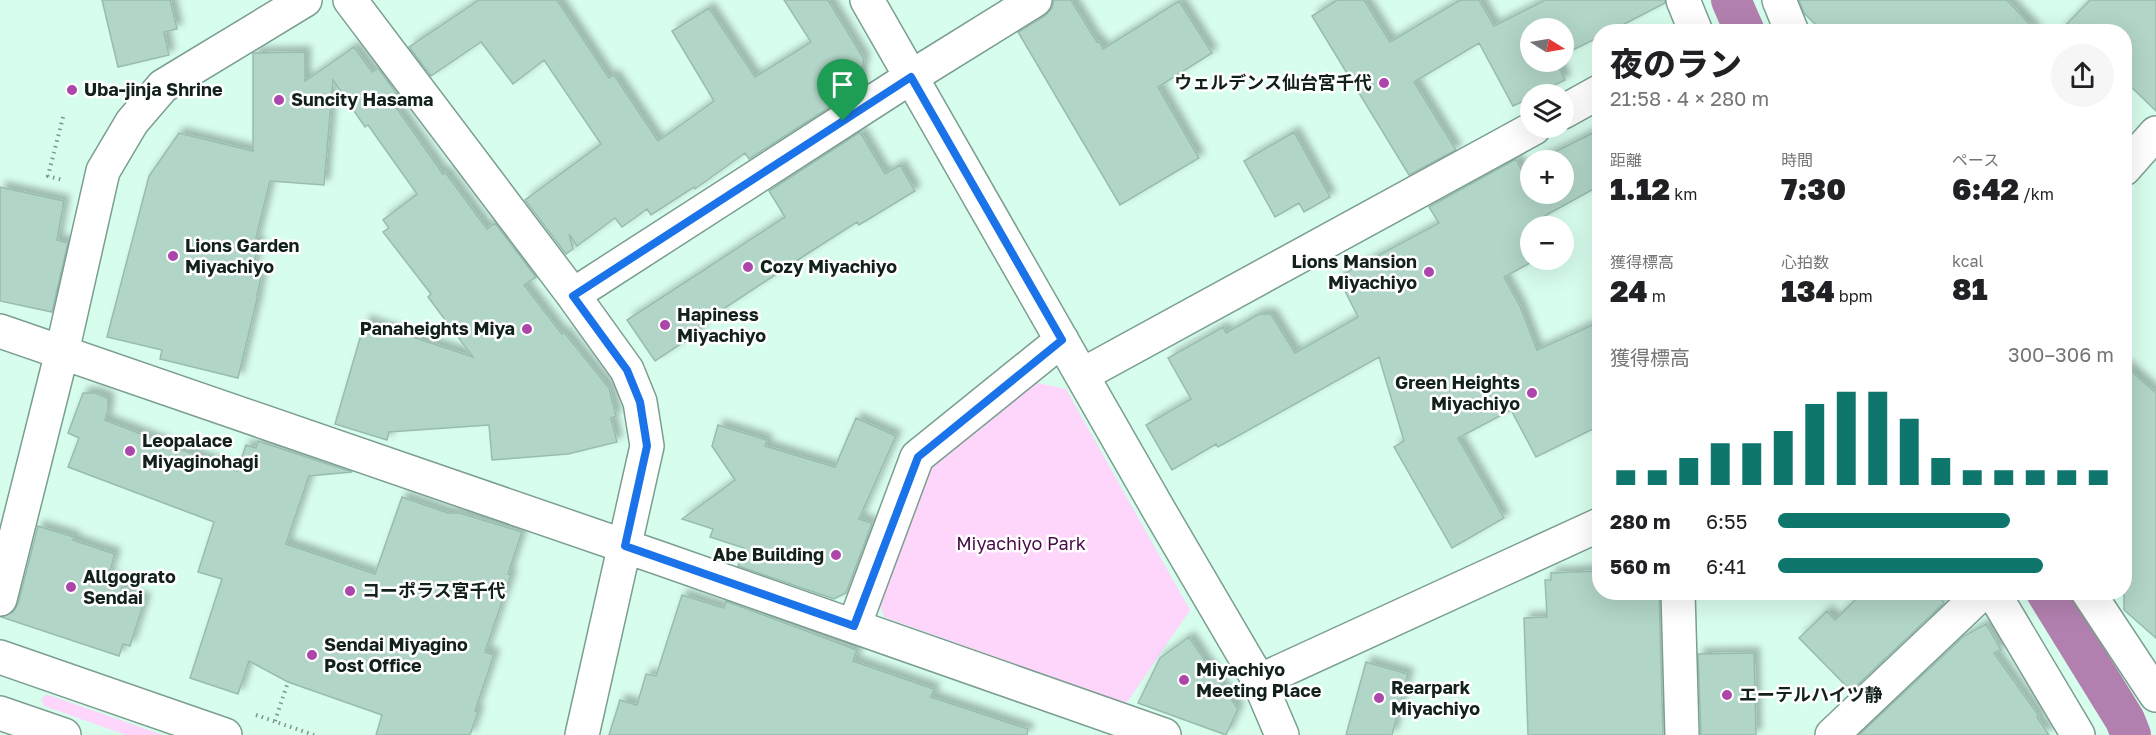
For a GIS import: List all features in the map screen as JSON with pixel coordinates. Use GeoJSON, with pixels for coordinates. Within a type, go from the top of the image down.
{"type":"FeatureCollection","features":[{"type":"Feature","properties":{"kind":"street"},"geometry":{"type":"LineString","coordinates":[[0,599],[62,352],[103,171],[132,122],[163,86],[304,0]]}},
{"type":"Feature","properties":{"kind":"street"},"geometry":{"type":"LineString","coordinates":[[350,0],[627,370],[640,402],[647,446],[582,735]]}},
{"type":"Feature","properties":{"kind":"street"},"geometry":{"type":"LineString","coordinates":[[867,0],[1259,681],[1282,735]]}},
{"type":"Feature","properties":{"kind":"street"},"geometry":{"type":"LineString","coordinates":[[573,296],[911,77],[1035,0]]}},
{"type":"Feature","properties":{"kind":"street"},"geometry":{"type":"LineString","coordinates":[[1683,0],[1693,24]]}},
{"type":"Feature","properties":{"kind":"street"},"geometry":{"type":"LineString","coordinates":[[1779,0],[1789,24]]}},
{"type":"Feature","properties":{"kind":"street"},"geometry":{"type":"LineString","coordinates":[[1574,106],[1592,96]]}},
{"type":"Feature","properties":{"kind":"street"},"geometry":{"type":"LineString","coordinates":[[2132,160],[2156,133]]}},
{"type":"Feature","properties":{"kind":"street"},"geometry":{"type":"LineString","coordinates":[[1082,375],[1520,136]]}},
{"type":"Feature","properties":{"kind":"street"},"geometry":{"type":"LineString","coordinates":[[0,331],[625,546],[1164,735]]}},
{"type":"Feature","properties":{"kind":"street"},"geometry":{"type":"LineString","coordinates":[[854,626],[918,457],[1062,340]]}},
{"type":"Feature","properties":{"kind":"street"},"geometry":{"type":"LineString","coordinates":[[1259,681],[1592,528]]}},
{"type":"Feature","properties":{"kind":"street"},"geometry":{"type":"LineString","coordinates":[[1678,600],[1682,735]]}},
{"type":"Feature","properties":{"kind":"street"},"geometry":{"type":"LineString","coordinates":[[1832,735],[1975,600]]}},
{"type":"Feature","properties":{"kind":"street"},"geometry":{"type":"LineString","coordinates":[[1998,600],[2078,735]]}},
{"type":"Feature","properties":{"kind":"street"},"geometry":{"type":"LineString","coordinates":[[2093,600],[2156,695]]}},
{"type":"Feature","properties":{"kind":"street"},"geometry":{"type":"LineString","coordinates":[[0,657],[225,735]]}},
{"type":"Feature","properties":{"kind":"street"},"geometry":{"type":"LineString","coordinates":[[0,713],[64,735]]}},
{"type":"Feature","properties":{"kind":"path"},"geometry":{"type":"LineString","coordinates":[[63,117],[48,176],[99,189]]}},
{"type":"Feature","properties":{"kind":"path"},"geometry":{"type":"LineString","coordinates":[[275,721],[288,682]]}},
{"type":"Feature","properties":{"kind":"green space","name":"Miyachiyo Park"},"geometry":{"type":"Polygon","coordinates":[[[1033,382],[1066,389],[1190,610],[1126,704],[884,617],[877,596],[932,460],[1033,382]]]}},
{"type":"Feature","properties":{"kind":"green space"},"geometry":{"type":"Polygon","coordinates":[[[45,695],[163,735],[126,735],[44,706],[41,700],[45,695]]]}},
{"type":"Feature","properties":{"kind":"building"},"geometry":{"type":"Polygon","coordinates":[[[102,0],[170,0],[177,29],[164,32],[169,55],[118,67],[102,0]]]}},
{"type":"Feature","properties":{"kind":"building"},"geometry":{"type":"Polygon","coordinates":[[[479,0],[557,0],[609,78],[614,75],[658,141],[714,101],[672,31],[709,8],[755,77],[811,42],[784,0],[828,0],[864,59],[859,84],[839,96],[841,100],[749,159],[745,153],[695,189],[694,187],[651,215],[647,209],[622,227],[615,218],[577,246],[569,234],[573,249],[566,254],[525,200],[601,144],[544,60],[513,84],[481,42],[431,76],[409,47],[479,0]]]}},
{"type":"Feature","properties":{"kind":"building"},"geometry":{"type":"Polygon","coordinates":[[[1054,0],[1071,0],[1103,49],[1179,1],[1212,53],[1158,87],[1199,158],[1120,205],[1018,32],[1045,16],[1052,8],[1054,0]]]}},
{"type":"Feature","properties":{"kind":"building"},"geometry":{"type":"Polygon","coordinates":[[[1337,0],[1364,0],[1390,42],[1460,0],[1479,0],[1494,26],[1545,0],[1665,0],[1665,3],[1624,24],[1592,24],[1592,40],[1574,50],[1574,18],[1520,18],[1520,72],[1561,72],[1565,80],[1557,84],[1520,84],[1520,103],[1513,106],[1479,43],[1414,82],[1456,150],[1409,175],[1312,16],[1337,0]]]}},
{"type":"Feature","properties":{"kind":"building"},"geometry":{"type":"Polygon","coordinates":[[[1799,0],[2007,0],[2030,24],[1815,24],[1804,13],[1799,0]]]}},
{"type":"Feature","properties":{"kind":"building"},"geometry":{"type":"Polygon","coordinates":[[[2090,0],[2156,0],[2156,111],[2132,88],[2132,24],[2067,24],[2090,0]]]}},
{"type":"Feature","properties":{"kind":"building"},"geometry":{"type":"Polygon","coordinates":[[[354,47],[372,72],[378,68],[400,98],[393,103],[443,174],[445,172],[487,229],[495,223],[536,277],[524,285],[562,334],[564,332],[609,388],[616,416],[611,418],[617,442],[568,454],[492,460],[489,425],[389,432],[387,440],[335,424],[365,321],[473,357],[428,297],[431,294],[383,232],[389,228],[383,220],[417,194],[368,125],[365,127],[333,80],[324,185],[270,181],[255,242],[259,243],[251,276],[261,278],[238,378],[160,359],[162,350],[107,337],[149,176],[179,133],[253,151],[253,53],[305,52],[305,81],[354,47]]]}},
{"type":"Feature","properties":{"kind":"building"},"geometry":{"type":"Polygon","coordinates":[[[860,132],[885,174],[900,165],[915,191],[859,225],[857,222],[810,252],[699,325],[702,330],[655,361],[627,320],[785,217],[769,191],[860,132]]]}},
{"type":"Feature","properties":{"kind":"building"},"geometry":{"type":"Polygon","coordinates":[[[1294,132],[1330,197],[1304,212],[1299,203],[1275,217],[1244,161],[1294,132]]]}},
{"type":"Feature","properties":{"kind":"building"},"geometry":{"type":"Polygon","coordinates":[[[1592,133],[1592,190],[1574,200],[1574,150],[1558,150],[1592,133]]]}},
{"type":"Feature","properties":{"kind":"building"},"geometry":{"type":"Polygon","coordinates":[[[1516,159],[1520,167],[1520,204],[1566,204],[1545,216],[1520,216],[1520,268],[1504,277],[1520,306],[1537,350],[1592,325],[1592,429],[1536,457],[1511,410],[1458,438],[1504,518],[1452,548],[1394,447],[1404,441],[1379,357],[1218,447],[1216,444],[1172,470],[1146,425],[1191,399],[1168,358],[1223,327],[1226,333],[1259,314],[1271,314],[1295,353],[1358,317],[1338,277],[1439,223],[1429,207],[1516,159]]]}},
{"type":"Feature","properties":{"kind":"building"},"geometry":{"type":"Polygon","coordinates":[[[0,187],[64,201],[57,240],[68,243],[52,312],[0,301],[0,187]]]}},
{"type":"Feature","properties":{"kind":"building"},"geometry":{"type":"Polygon","coordinates":[[[2132,372],[2156,393],[2156,638],[2124,610],[2124,600],[2132,600],[2132,372]]]}},
{"type":"Feature","properties":{"kind":"building"},"geometry":{"type":"Polygon","coordinates":[[[83,393],[95,393],[108,398],[105,420],[237,471],[246,445],[256,448],[258,441],[352,472],[309,476],[286,544],[375,574],[402,497],[448,513],[460,513],[522,532],[508,574],[511,575],[485,652],[494,655],[475,711],[478,712],[470,735],[376,735],[382,715],[288,682],[249,661],[238,694],[190,678],[222,579],[198,572],[214,522],[68,467],[79,438],[68,433],[83,393]]]}},
{"type":"Feature","properties":{"kind":"building"},"geometry":{"type":"Polygon","coordinates":[[[856,418],[896,436],[859,519],[872,523],[846,593],[834,599],[738,566],[744,548],[710,537],[713,529],[682,519],[735,480],[712,446],[718,425],[767,440],[765,446],[835,467],[856,418]]]}},
{"type":"Feature","properties":{"kind":"building","name":"Allgograto Sendai"},"geometry":{"type":"Polygon","coordinates":[[[38,526],[74,537],[73,540],[115,554],[108,577],[124,582],[121,591],[145,599],[130,646],[123,644],[119,656],[1,617],[13,612],[18,604],[38,526]]]}},
{"type":"Feature","properties":{"kind":"building"},"geometry":{"type":"Polygon","coordinates":[[[1592,571],[1592,600],[1659,600],[1663,735],[1528,735],[1524,618],[1547,617],[1545,580],[1551,580],[1551,573],[1592,571]]]}},
{"type":"Feature","properties":{"kind":"building"},"geometry":{"type":"Polygon","coordinates":[[[682,595],[724,608],[726,601],[857,650],[853,661],[934,689],[931,697],[1028,729],[1027,735],[609,735],[620,700],[637,705],[646,674],[656,676],[682,595]]]}},
{"type":"Feature","properties":{"kind":"building"},"geometry":{"type":"Polygon","coordinates":[[[1855,600],[1942,600],[1944,603],[1851,691],[1799,638],[1827,611],[1835,620],[1855,600]]]}},
{"type":"Feature","properties":{"kind":"building"},"geometry":{"type":"Polygon","coordinates":[[[1986,624],[2001,650],[1994,653],[2039,716],[2037,717],[2049,735],[1859,735],[1964,636],[1986,624]]]}},
{"type":"Feature","properties":{"kind":"building","name":"Miyachiyo Meeting Place"},"geometry":{"type":"Polygon","coordinates":[[[1189,637],[1238,709],[1226,735],[1138,703],[1160,658],[1189,637]]]}},
{"type":"Feature","properties":{"kind":"building","name":"エーテルハイツ静"},"geometry":{"type":"Polygon","coordinates":[[[1754,653],[1756,735],[1701,735],[1698,654],[1754,653]]]}},
{"type":"Feature","properties":{"kind":"building","name":"Rearpark Miyachiyo"},"geometry":{"type":"Polygon","coordinates":[[[1366,662],[1408,674],[1392,735],[1346,735],[1366,662]]]}},
{"type":"Feature","properties":{"kind":"waterway"},"geometry":{"type":"LineString","coordinates":[[1731,0],[1742,24]]}},
{"type":"Feature","properties":{"kind":"waterway"},"geometry":{"type":"LineString","coordinates":[[2051,600],[2125,720],[2131,735]]}},
{"type":"Feature","properties":{"kind":"place","name":"ウェルデンス仙台宮千代"},"geometry":{"type":"Point","coordinates":[1384,83]}},
{"type":"Feature","properties":{"kind":"place","name":"Uba-jinja Shrine"},"geometry":{"type":"Point","coordinates":[72,90]}},
{"type":"Feature","properties":{"kind":"place","name":"Suncity Hasama"},"geometry":{"type":"Point","coordinates":[279,100]}},
{"type":"Feature","properties":{"kind":"place","name":"Lions Garden Miyachiyo"},"geometry":{"type":"Point","coordinates":[173,256]}},
{"type":"Feature","properties":{"kind":"place","name":"Cozy Miyachiyo"},"geometry":{"type":"Point","coordinates":[748,267]}},
{"type":"Feature","properties":{"kind":"place","name":"Lions Mansion Miyachiyo"},"geometry":{"type":"Point","coordinates":[1429,272]}},
{"type":"Feature","properties":{"kind":"place","name":"Hapiness Miyachiyo"},"geometry":{"type":"Point","coordinates":[665,325]}},
{"type":"Feature","properties":{"kind":"place","name":"Panaheights Miya"},"geometry":{"type":"Point","coordinates":[527,329]}},
{"type":"Feature","properties":{"kind":"place","name":"Green Heights Miyachiyo"},"geometry":{"type":"Point","coordinates":[1532,393]}},
{"type":"Feature","properties":{"kind":"place","name":"Leopalace Miyaginohagi"},"geometry":{"type":"Point","coordinates":[130,451]}},
{"type":"Feature","properties":{"kind":"place","name":"Abe Building"},"geometry":{"type":"Point","coordinates":[836,555]}},
{"type":"Feature","properties":{"kind":"place","name":"Allgograto Sendai"},"geometry":{"type":"Point","coordinates":[71,587]}},
{"type":"Feature","properties":{"kind":"place","name":"コーポラス宮千代"},"geometry":{"type":"Point","coordinates":[350,591]}},
{"type":"Feature","properties":{"kind":"place","name":"Sendai Miyagino Post Office"},"geometry":{"type":"Point","coordinates":[312,655]}},
{"type":"Feature","properties":{"kind":"place","name":"Miyachiyo Meeting Place"},"geometry":{"type":"Point","coordinates":[1184,680]}},
{"type":"Feature","properties":{"kind":"place","name":"エーテルハイツ静"},"geometry":{"type":"Point","coordinates":[1727,695]}},
{"type":"Feature","properties":{"kind":"place","name":"Rearpark Miyachiyo"},"geometry":{"type":"Point","coordinates":[1379,698]}},
{"type":"Feature","properties":{"kind":"route"},"geometry":{"type":"LineString","coordinates":[[911,77],[1062,340],[918,457],[854,626],[625,546],[647,446],[640,402],[627,370],[573,296],[843,121],[911,77]]}}]}
